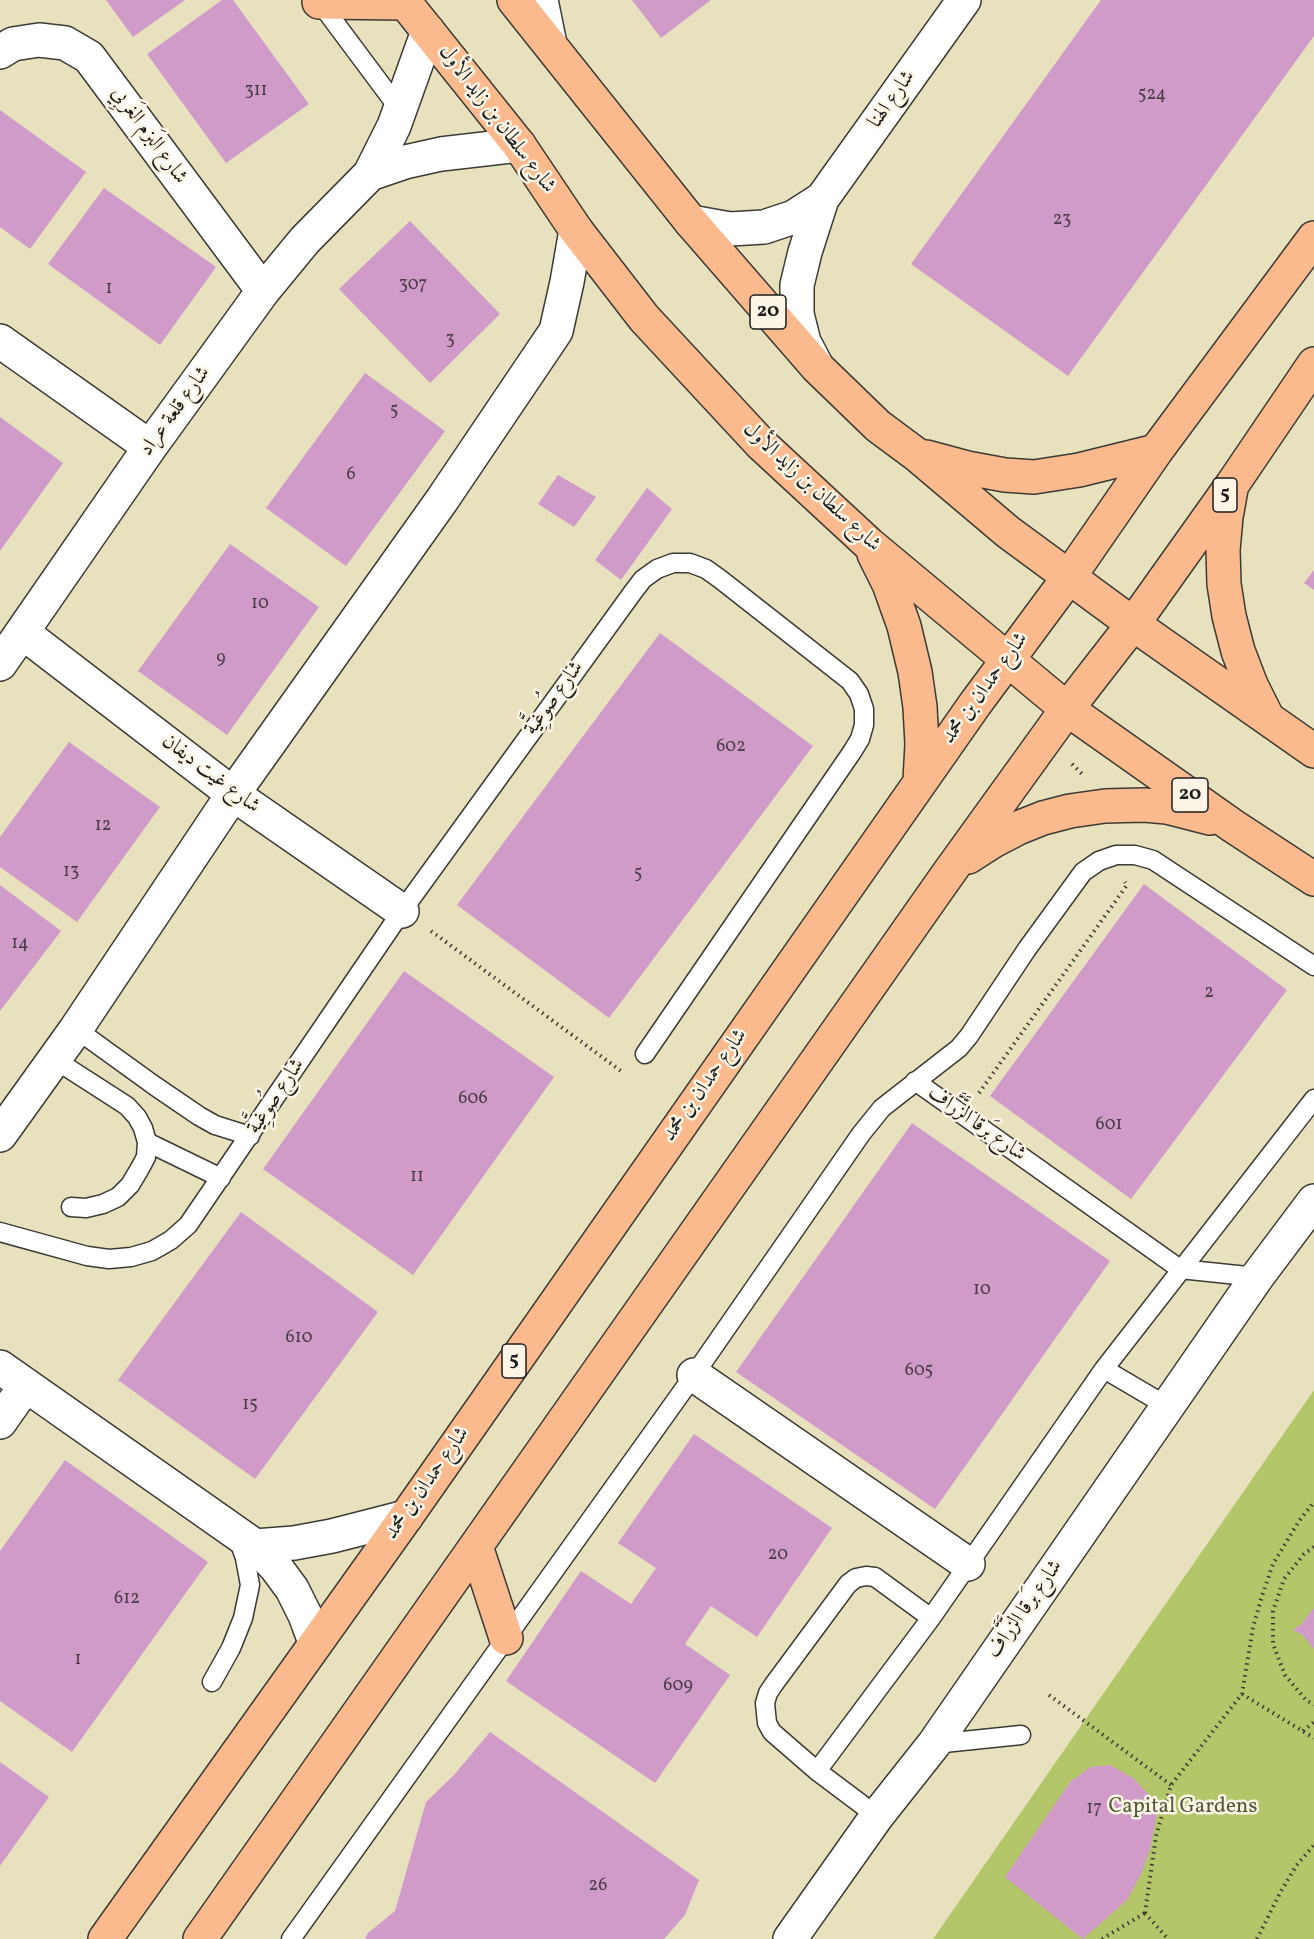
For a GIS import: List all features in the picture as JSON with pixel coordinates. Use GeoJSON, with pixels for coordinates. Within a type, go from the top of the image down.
{"type":"FeatureCollection","features":[{"type":"Feature","properties":{"kind":"main road","name":"20"},"geometry":{"type":"LineString","coordinates":[[514,0],[691,222],[817,368],[878,426],[917,455],[1008,532],[1132,624],[1267,716],[1314,751]]}},
{"type":"Feature","properties":{"kind":"main road"},"geometry":{"type":"LineString","coordinates":[[319,1],[404,2]]}},
{"type":"Feature","properties":{"kind":"main road","name":"شارع سلطان بن زايد الأول"},"geometry":{"type":"LineString","coordinates":[[404,2],[519,145],[576,230],[644,318],[761,444],[869,544],[1067,709],[1233,826],[1314,879]]}},
{"type":"Feature","properties":{"kind":"main road","name":"شارع حمدان بن محمد"},"geometry":{"type":"LineString","coordinates":[[105,1939],[406,1517],[920,781],[1069,577],[1156,451],[1314,238]]}},
{"type":"Feature","properties":{"kind":"main road","name":"5"},"geometry":{"type":"LineString","coordinates":[[200,1939],[948,873],[1232,485],[1314,364]]}},
{"type":"Feature","properties":{"kind":"main road"},"geometry":{"type":"LineString","coordinates":[[917,455],[977,470],[1034,477],[1079,471],[1156,451]]}},
{"type":"Feature","properties":{"kind":"main road"},"geometry":{"type":"LineString","coordinates":[[1232,485],[1223,550],[1224,584],[1238,651],[1251,685],[1267,716]]}},
{"type":"Feature","properties":{"kind":"main road"},"geometry":{"type":"LineString","coordinates":[[869,544],[893,595],[904,626],[915,672],[920,716],[920,781]]}},
{"type":"Feature","properties":{"kind":"main road"},"geometry":{"type":"LineString","coordinates":[[948,873],[993,841],[1043,818],[1070,811],[1104,806],[1155,806],[1189,812],[1233,826]]}},
{"type":"Feature","properties":{"kind":"main road"},"geometry":{"type":"LineString","coordinates":[[476,1546],[506,1638]]}},
{"type":"Feature","properties":{"kind":"street"},"geometry":{"type":"LineString","coordinates":[[541,0],[550,44]]}},
{"type":"Feature","properties":{"kind":"street","name":"شارع الهنا"},"geometry":{"type":"LineString","coordinates":[[817,368],[804,342],[797,314],[797,285],[822,199],[964,0]]}},
{"type":"Feature","properties":{"kind":"street","name":"شارع قلعة عراد"},"geometry":{"type":"LineString","coordinates":[[0,664],[150,447],[263,291],[305,240],[370,174],[400,110],[428,31]]}},
{"type":"Feature","properties":{"kind":"street","name":"شارع البَزم الغَربِي"},"geometry":{"type":"LineString","coordinates":[[0,52],[13,44],[39,40],[65,44],[88,57],[263,291]]}},
{"type":"Feature","properties":{"kind":"street","name":"شارع قلعة عراد"},"geometry":{"type":"LineString","coordinates":[[370,174],[405,162],[441,154],[519,145]]}},
{"type":"Feature","properties":{"kind":"street","name":"شارع الهنا"},"geometry":{"type":"LineString","coordinates":[[691,222],[730,229],[764,227],[794,217],[822,199]]}},
{"type":"Feature","properties":{"kind":"street"},"geometry":{"type":"LineString","coordinates":[[0,1135],[76,1029],[233,794],[442,500],[556,331],[576,230]]}},
{"type":"Feature","properties":{"kind":"street"},"geometry":{"type":"LineString","coordinates":[[0,341],[150,447]]}},
{"type":"Feature","properties":{"kind":"street","name":"شارع غيت ديفان"},"geometry":{"type":"LineString","coordinates":[[22,632],[233,794],[402,911]]}},
{"type":"Feature","properties":{"kind":"street","name":"شارع بَرقا الزَّرَّاف"},"geometry":{"type":"LineString","coordinates":[[790,1939],[877,1816],[934,1744],[1257,1277],[1314,1201]]}},
{"type":"Feature","properties":{"kind":"street"},"geometry":{"type":"LineString","coordinates":[[694,1375],[968,1564]]}},
{"type":"Feature","properties":{"kind":"street"},"geometry":{"type":"LineString","coordinates":[[0,1422],[13,1376],[246,1540],[275,1566],[292,1589],[315,1642]]}},
{"type":"Feature","properties":{"kind":"street"},"geometry":{"type":"LineString","coordinates":[[246,1540],[294,1544],[406,1517]]}},
{"type":"Feature","properties":{"kind":"lane"},"geometry":{"type":"LineString","coordinates":[[319,1],[400,110]]}},
{"type":"Feature","properties":{"kind":"lane","name":"شارع صُوغِيَّة"},"geometry":{"type":"LineString","coordinates":[[0,1232],[87,1256],[109,1259],[131,1257],[152,1251],[171,1240],[188,1225],[402,911],[643,579],[657,569],[673,563],[690,563],[706,569],[849,681],[864,709],[864,725],[860,739],[852,752],[645,1054]]}},
{"type":"Feature","properties":{"kind":"lane"},"geometry":{"type":"LineString","coordinates":[[291,1939],[694,1375],[861,1134],[882,1108],[959,1048],[1083,872],[1099,861],[1112,857],[1135,855],[1153,860],[1314,966]]}},
{"type":"Feature","properties":{"kind":"lane"},"geometry":{"type":"LineString","coordinates":[[76,1029],[199,1116],[215,1125],[250,1136]]}},
{"type":"Feature","properties":{"kind":"lane"},"geometry":{"type":"LineString","coordinates":[[54,1059],[127,1106],[137,1117],[147,1142],[146,1157],[130,1185],[118,1197],[86,1208],[71,1207]]}},
{"type":"Feature","properties":{"kind":"lane","name":"شارع بَرقا الزَّرَّاف"},"geometry":{"type":"LineString","coordinates":[[915,1081],[1180,1269],[1257,1277]]}},
{"type":"Feature","properties":{"kind":"lane"},"geometry":{"type":"LineString","coordinates":[[817,1771],[931,1618],[1104,1370],[1314,1099]]}},
{"type":"Feature","properties":{"kind":"lane"},"geometry":{"type":"LineString","coordinates":[[147,1142],[221,1178]]}},
{"type":"Feature","properties":{"kind":"lane"},"geometry":{"type":"LineString","coordinates":[[1104,1370],[1167,1406]]}},
{"type":"Feature","properties":{"kind":"lane"},"geometry":{"type":"LineString","coordinates":[[212,1682],[231,1648],[243,1618],[250,1585],[245,1558],[246,1540]]}},
{"type":"Feature","properties":{"kind":"lane"},"geometry":{"type":"LineString","coordinates":[[877,1816],[817,1771],[772,1732],[767,1723],[765,1703],[774,1684],[848,1584],[856,1578],[875,1577],[931,1618]]}},
{"type":"Feature","properties":{"kind":"lane"},"geometry":{"type":"LineString","coordinates":[[934,1744],[1021,1735]]}},
{"type":"Feature","properties":{"kind":"path"},"geometry":{"type":"LineString","coordinates":[[963,1115],[1127,885],[1121,876]]}},
{"type":"Feature","properties":{"kind":"path"},"geometry":{"type":"LineString","coordinates":[[402,911],[621,1071]]}},
{"type":"Feature","properties":{"kind":"path"},"geometry":{"type":"LineString","coordinates":[[1168,1939],[1145,1913],[1156,1836],[1171,1785],[1242,1694],[1253,1627],[1273,1564],[1299,1521],[1314,1502]]}},
{"type":"Feature","properties":{"kind":"path"},"geometry":{"type":"LineString","coordinates":[[1314,1547],[1304,1554],[1284,1580],[1273,1611],[1273,1644],[1284,1675],[1306,1701],[1314,1706]]}},
{"type":"Feature","properties":{"kind":"path"},"geometry":{"type":"LineString","coordinates":[[1242,1694],[1314,1738]]}},
{"type":"Feature","properties":{"kind":"path"},"geometry":{"type":"LineString","coordinates":[[1049,1695],[1171,1785]]}},
{"type":"Feature","properties":{"kind":"path"},"geometry":{"type":"LineString","coordinates":[[1303,1731],[1314,1722]]}},
{"type":"Feature","properties":{"kind":"path"},"geometry":{"type":"LineString","coordinates":[[1257,1939],[1296,1866],[1314,1845]]}},
{"type":"Feature","properties":{"kind":"path"},"geometry":{"type":"LineString","coordinates":[[1102,1939],[1145,1913]]}},
{"type":"Feature","properties":{"kind":"green space","name":"Capital Gardens"},"geometry":{"type":"Polygon","coordinates":[[[1314,1390],[1314,1939],[933,1939],[1314,1390]]]}},
{"type":"Feature","properties":{"kind":"building"},"geometry":{"type":"Polygon","coordinates":[[[106,0],[185,0],[133,37],[106,0]]]}},
{"type":"Feature","properties":{"kind":"building"},"geometry":{"type":"Polygon","coordinates":[[[222,0],[233,0],[309,104],[226,163],[147,54],[222,0]]]}},
{"type":"Feature","properties":{"kind":"building"},"geometry":{"type":"Polygon","coordinates":[[[632,0],[711,0],[661,38],[632,0]]]}},
{"type":"Feature","properties":{"kind":"building"},"geometry":{"type":"Polygon","coordinates":[[[1101,0],[1314,0],[1314,36],[1068,376],[911,264],[1101,0]]]}},
{"type":"Feature","properties":{"kind":"building"},"geometry":{"type":"Polygon","coordinates":[[[0,110],[86,172],[30,249],[0,227],[0,110]]]}},
{"type":"Feature","properties":{"kind":"building"},"geometry":{"type":"Polygon","coordinates":[[[104,188],[216,267],[160,345],[48,264],[104,188]]]}},
{"type":"Feature","properties":{"kind":"building"},"geometry":{"type":"Polygon","coordinates":[[[410,221],[500,314],[430,383],[339,289],[410,221]]]}},
{"type":"Feature","properties":{"kind":"building"},"geometry":{"type":"Polygon","coordinates":[[[365,373],[445,431],[346,566],[266,508],[365,373]]]}},
{"type":"Feature","properties":{"kind":"building"},"geometry":{"type":"Polygon","coordinates":[[[0,417],[63,463],[0,551],[0,417]]]}},
{"type":"Feature","properties":{"kind":"building"},"geometry":{"type":"Polygon","coordinates":[[[558,475],[596,497],[574,527],[538,504],[558,475]]]}},
{"type":"Feature","properties":{"kind":"building"},"geometry":{"type":"Polygon","coordinates":[[[647,488],[672,509],[621,580],[595,560],[647,488]]]}},
{"type":"Feature","properties":{"kind":"building"},"geometry":{"type":"Polygon","coordinates":[[[230,544],[319,607],[227,735],[138,671],[230,544]]]}},
{"type":"Feature","properties":{"kind":"building"},"geometry":{"type":"Polygon","coordinates":[[[1314,570],[1314,590],[1304,583],[1314,570]]]}},
{"type":"Feature","properties":{"kind":"building"},"geometry":{"type":"Polygon","coordinates":[[[660,633],[813,746],[609,1018],[457,905],[660,633]]]}},
{"type":"Feature","properties":{"kind":"building"},"geometry":{"type":"Polygon","coordinates":[[[69,742],[160,807],[77,922],[0,867],[0,837],[69,742]]]}},
{"type":"Feature","properties":{"kind":"building"},"geometry":{"type":"Polygon","coordinates":[[[1144,884],[1287,990],[1131,1199],[990,1096],[1144,884]]]}},
{"type":"Feature","properties":{"kind":"building"},"geometry":{"type":"Polygon","coordinates":[[[0,885],[61,931],[0,1011],[0,885]]]}},
{"type":"Feature","properties":{"kind":"building"},"geometry":{"type":"Polygon","coordinates":[[[404,971],[554,1077],[413,1275],[263,1169],[404,971]]]}},
{"type":"Feature","properties":{"kind":"building"},"geometry":{"type":"Polygon","coordinates":[[[912,1123],[1110,1261],[935,1509],[736,1372],[912,1123]]]}},
{"type":"Feature","properties":{"kind":"building"},"geometry":{"type":"Polygon","coordinates":[[[241,1212],[378,1312],[255,1479],[118,1380],[241,1212]]]}},
{"type":"Feature","properties":{"kind":"building"},"geometry":{"type":"Polygon","coordinates":[[[694,1434],[832,1528],[757,1637],[711,1606],[685,1644],[730,1675],[655,1783],[506,1681],[581,1571],[631,1604],[656,1568],[618,1543],[694,1434]]]}},
{"type":"Feature","properties":{"kind":"building"},"geometry":{"type":"Polygon","coordinates":[[[65,1460],[208,1562],[72,1752],[0,1701],[0,1551],[65,1460]]]}},
{"type":"Feature","properties":{"kind":"building"},"geometry":{"type":"Polygon","coordinates":[[[1314,1608],[1314,1649],[1303,1635],[1293,1630],[1302,1624],[1314,1608]]]}},
{"type":"Feature","properties":{"kind":"building"},"geometry":{"type":"Polygon","coordinates":[[[490,1732],[699,1880],[685,1915],[664,1939],[365,1939],[368,1933],[395,1911],[426,1802],[454,1775],[490,1732]]]}},
{"type":"Feature","properties":{"kind":"building"},"geometry":{"type":"Polygon","coordinates":[[[0,1762],[49,1797],[0,1866],[0,1762]]]}},
{"type":"Feature","properties":{"kind":"building"},"geometry":{"type":"Polygon","coordinates":[[[1110,1765],[1133,1778],[1151,1797],[1157,1813],[1150,1849],[1141,1874],[1127,1900],[1083,1939],[1005,1877],[1071,1781],[1091,1767],[1110,1765]]]}}]}
